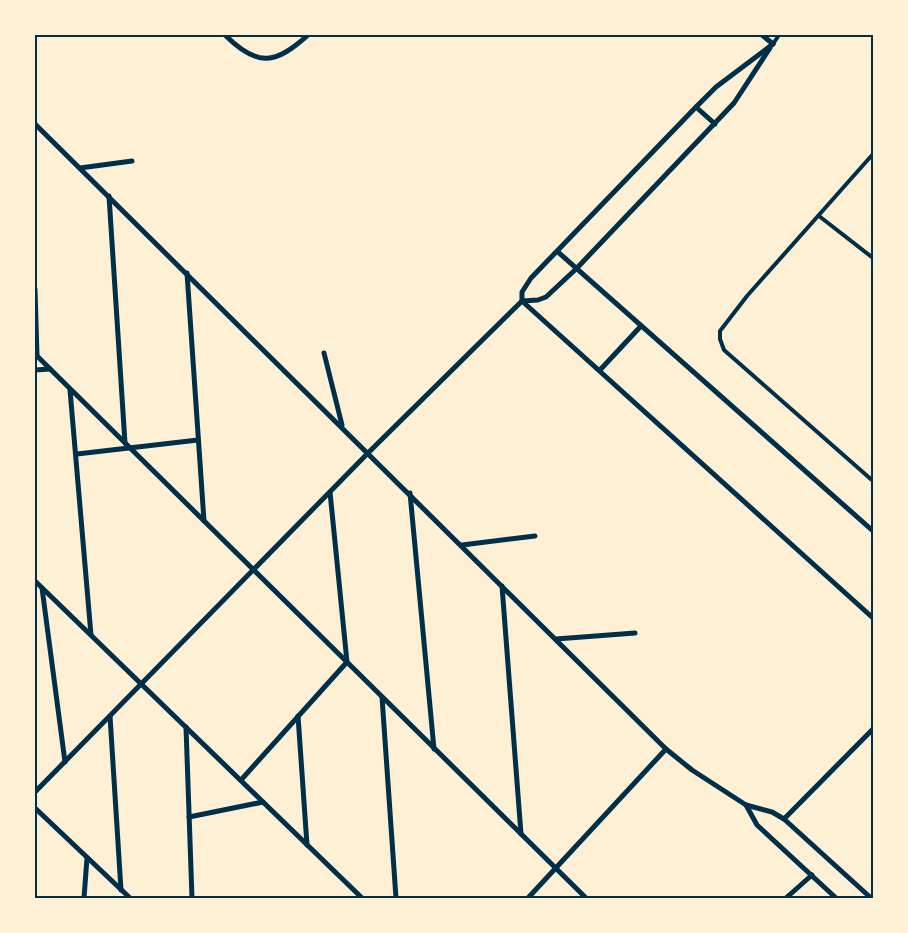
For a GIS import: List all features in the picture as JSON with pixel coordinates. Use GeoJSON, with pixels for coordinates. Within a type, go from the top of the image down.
{"type":"FeatureCollection","features":[{"type":"Feature","properties":{"kind":"street"},"geometry":{"type":"LineString","coordinates":[[225,35],[247,52],[257,57],[271,59],[286,55],[308,35]]}},
{"type":"Feature","properties":{"kind":"street"},"geometry":{"type":"LineString","coordinates":[[762,35],[773,44]]}},
{"type":"Feature","properties":{"kind":"street"},"geometry":{"type":"LineString","coordinates":[[35,792],[369,452],[522,301],[526,284],[696,107],[716,87],[773,44]]}},
{"type":"Feature","properties":{"kind":"street"},"geometry":{"type":"LineString","coordinates":[[522,301],[538,300],[546,297],[576,269],[734,103],[773,44]]}},
{"type":"Feature","properties":{"kind":"street"},"geometry":{"type":"LineString","coordinates":[[696,107],[715,124]]}},
{"type":"Feature","properties":{"kind":"street"},"geometry":{"type":"LineString","coordinates":[[35,124],[369,452],[666,748],[692,770],[746,805],[766,809],[784,819],[871,898]]}},
{"type":"Feature","properties":{"kind":"street"},"geometry":{"type":"LineString","coordinates":[[80,168],[132,161]]}},
{"type":"Feature","properties":{"kind":"street"},"geometry":{"type":"LineString","coordinates":[[108,196],[125,443]]}},
{"type":"Feature","properties":{"kind":"street"},"geometry":{"type":"LineString","coordinates":[[558,252],[873,531]]}},
{"type":"Feature","properties":{"kind":"street"},"geometry":{"type":"LineString","coordinates":[[187,273],[204,522]]}},
{"type":"Feature","properties":{"kind":"street"},"geometry":{"type":"LineString","coordinates":[[35,289],[36,355],[586,898]]}},
{"type":"Feature","properties":{"kind":"street"},"geometry":{"type":"LineString","coordinates":[[522,301],[873,618]]}},
{"type":"Feature","properties":{"kind":"street"},"geometry":{"type":"LineString","coordinates":[[600,370],[641,326]]}},
{"type":"Feature","properties":{"kind":"street"},"geometry":{"type":"LineString","coordinates":[[324,353],[342,426]]}},
{"type":"Feature","properties":{"kind":"street"},"geometry":{"type":"LineString","coordinates":[[35,370],[50,369]]}},
{"type":"Feature","properties":{"kind":"street"},"geometry":{"type":"LineString","coordinates":[[70,389],[91,635]]}},
{"type":"Feature","properties":{"kind":"street"},"geometry":{"type":"LineString","coordinates":[[77,454],[198,440]]}},
{"type":"Feature","properties":{"kind":"street"},"geometry":{"type":"LineString","coordinates":[[241,780],[347,662],[330,492]]}},
{"type":"Feature","properties":{"kind":"street"},"geometry":{"type":"LineString","coordinates":[[410,493],[434,749]]}},
{"type":"Feature","properties":{"kind":"street"},"geometry":{"type":"LineString","coordinates":[[462,546],[535,536]]}},
{"type":"Feature","properties":{"kind":"street"},"geometry":{"type":"LineString","coordinates":[[35,581],[362,898]]}},
{"type":"Feature","properties":{"kind":"street"},"geometry":{"type":"LineString","coordinates":[[502,586],[521,834]]}},
{"type":"Feature","properties":{"kind":"street"},"geometry":{"type":"LineString","coordinates":[[42,587],[65,762]]}},
{"type":"Feature","properties":{"kind":"street"},"geometry":{"type":"LineString","coordinates":[[556,640],[635,633]]}},
{"type":"Feature","properties":{"kind":"street"},"geometry":{"type":"LineString","coordinates":[[382,697],[396,898]]}},
{"type":"Feature","properties":{"kind":"street"},"geometry":{"type":"LineString","coordinates":[[110,716],[121,890]]}},
{"type":"Feature","properties":{"kind":"street"},"geometry":{"type":"LineString","coordinates":[[298,716],[308,845]]}},
{"type":"Feature","properties":{"kind":"street"},"geometry":{"type":"LineString","coordinates":[[186,727],[192,898]]}},
{"type":"Feature","properties":{"kind":"street"},"geometry":{"type":"LineString","coordinates":[[784,819],[873,729]]}},
{"type":"Feature","properties":{"kind":"street"},"geometry":{"type":"LineString","coordinates":[[528,898],[666,748]]}},
{"type":"Feature","properties":{"kind":"street"},"geometry":{"type":"LineString","coordinates":[[189,817],[263,802]]}},
{"type":"Feature","properties":{"kind":"street"},"geometry":{"type":"LineString","coordinates":[[746,805],[757,825],[836,898]]}},
{"type":"Feature","properties":{"kind":"street"},"geometry":{"type":"LineString","coordinates":[[35,808],[130,898]]}},
{"type":"Feature","properties":{"kind":"street"},"geometry":{"type":"LineString","coordinates":[[84,898],[87,858]]}},
{"type":"Feature","properties":{"kind":"street"},"geometry":{"type":"LineString","coordinates":[[786,898],[812,875]]}},
{"type":"Feature","properties":{"kind":"lane"},"geometry":{"type":"LineString","coordinates":[[773,44],[779,35]]}},
{"type":"Feature","properties":{"kind":"lane"},"geometry":{"type":"LineString","coordinates":[[873,154],[747,296],[720,331],[720,339],[724,350],[873,481]]}},
{"type":"Feature","properties":{"kind":"lane"},"geometry":{"type":"LineString","coordinates":[[819,216],[873,258]]}}]}
